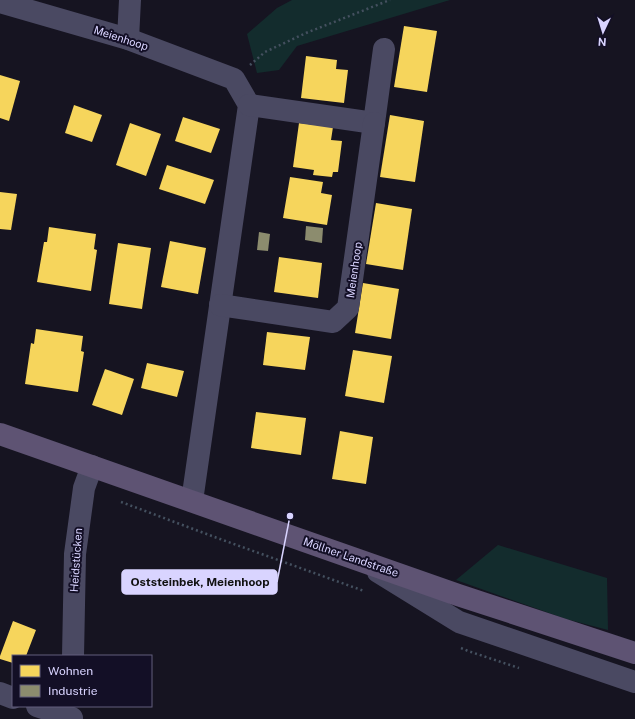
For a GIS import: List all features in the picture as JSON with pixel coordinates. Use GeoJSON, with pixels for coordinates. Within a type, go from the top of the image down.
{"type":"FeatureCollection","features":[{"type":"Feature","properties":{"kind":"main road","name":"Möllner Landstraße"},"geometry":{"type":"LineString","coordinates":[[0,434],[458,595],[635,653]]}},
{"type":"Feature","properties":{"kind":"street"},"geometry":{"type":"LineString","coordinates":[[128,39],[130,0]]}},
{"type":"Feature","properties":{"kind":"street","name":"Meienhoop"},"geometry":{"type":"LineString","coordinates":[[0,2],[128,39],[234,79]]}},
{"type":"Feature","properties":{"kind":"street","name":"Meienhoop"},"geometry":{"type":"LineString","coordinates":[[220,305],[332,322],[348,308],[384,49]]}},
{"type":"Feature","properties":{"kind":"street"},"geometry":{"type":"LineString","coordinates":[[192,502],[249,105],[234,79]]}},
{"type":"Feature","properties":{"kind":"street"},"geometry":{"type":"LineString","coordinates":[[249,105],[374,123]]}},
{"type":"Feature","properties":{"kind":"street","name":"Heidstücken"},"geometry":{"type":"LineString","coordinates":[[73,655],[75,554],[84,488],[92,466]]}},
{"type":"Feature","properties":{"kind":"street"},"geometry":{"type":"LineString","coordinates":[[360,561],[459,622],[635,682]]}},
{"type":"Feature","properties":{"kind":"street"},"geometry":{"type":"LineString","coordinates":[[0,693],[12,698]]}},
{"type":"Feature","properties":{"kind":"street"},"geometry":{"type":"LineString","coordinates":[[41,707],[72,714]]}},
{"type":"Feature","properties":{"kind":"path"},"geometry":{"type":"LineString","coordinates":[[234,79],[265,52],[306,33],[390,0]]}},
{"type":"Feature","properties":{"kind":"path"},"geometry":{"type":"LineString","coordinates":[[120,502],[366,592]]}},
{"type":"Feature","properties":{"kind":"path"},"geometry":{"type":"LineString","coordinates":[[454,645],[519,668]]}},
{"type":"Feature","properties":{"kind":"green space"},"geometry":{"type":"Polygon","coordinates":[[[292,0],[450,0],[297,46],[279,70],[257,73],[247,34],[277,8],[292,0]]]}},
{"type":"Feature","properties":{"kind":"green space"},"geometry":{"type":"Polygon","coordinates":[[[498,545],[607,578],[608,630],[566,619],[456,580],[498,545]]]}},
{"type":"Feature","properties":{"kind":"building: Wohnen"},"geometry":{"type":"Polygon","coordinates":[[[404,26],[437,31],[427,92],[394,87],[404,26]]]}},
{"type":"Feature","properties":{"kind":"building: Wohnen"},"geometry":{"type":"Polygon","coordinates":[[[306,56],[337,60],[336,69],[348,70],[344,103],[301,98],[306,56]]]}},
{"type":"Feature","properties":{"kind":"building: Wohnen"},"geometry":{"type":"Polygon","coordinates":[[[0,75],[20,81],[9,121],[0,118],[0,75]]]}},
{"type":"Feature","properties":{"kind":"building: Wohnen"},"geometry":{"type":"Polygon","coordinates":[[[74,105],[102,115],[92,142],[65,133],[74,105]]]}},
{"type":"Feature","properties":{"kind":"building: Wohnen"},"geometry":{"type":"Polygon","coordinates":[[[390,115],[424,121],[415,182],[380,177],[390,115]]]}},
{"type":"Feature","properties":{"kind":"building: Wohnen"},"geometry":{"type":"Polygon","coordinates":[[[183,117],[220,129],[211,153],[175,141],[183,117]]]}},
{"type":"Feature","properties":{"kind":"building: Wohnen"},"geometry":{"type":"Polygon","coordinates":[[[130,123],[161,134],[146,176],[116,165],[130,123]]]}},
{"type":"Feature","properties":{"kind":"building: Wohnen"},"geometry":{"type":"Polygon","coordinates":[[[299,123],[333,127],[331,140],[342,141],[338,172],[333,172],[332,177],[313,175],[314,170],[293,167],[299,123]]]}},
{"type":"Feature","properties":{"kind":"building: Wohnen"},"geometry":{"type":"Polygon","coordinates":[[[167,165],[214,180],[205,204],[159,189],[167,165]]]}},
{"type":"Feature","properties":{"kind":"building: Wohnen"},"geometry":{"type":"Polygon","coordinates":[[[290,177],[323,182],[321,193],[332,195],[327,225],[283,218],[290,177]]]}},
{"type":"Feature","properties":{"kind":"building: Wohnen"},"geometry":{"type":"Polygon","coordinates":[[[0,192],[17,194],[11,230],[0,229],[0,192]]]}},
{"type":"Feature","properties":{"kind":"building: Wohnen"},"geometry":{"type":"Polygon","coordinates":[[[376,203],[412,209],[403,270],[366,264],[376,203]]]}},
{"type":"Feature","properties":{"kind":"building: Wohnen"},"geometry":{"type":"Polygon","coordinates":[[[49,227],[96,234],[94,249],[97,250],[91,291],[37,282],[44,242],[47,242],[49,227]]]}},
{"type":"Feature","properties":{"kind":"building: Wohnen"},"geometry":{"type":"Polygon","coordinates":[[[170,241],[206,248],[198,294],[161,287],[170,241]]]}},
{"type":"Feature","properties":{"kind":"building: Wohnen"},"geometry":{"type":"Polygon","coordinates":[[[118,243],[151,248],[142,309],[109,304],[118,243]]]}},
{"type":"Feature","properties":{"kind":"building: Wohnen"},"geometry":{"type":"Polygon","coordinates":[[[279,257],[322,263],[318,298],[274,292],[279,257]]]}},
{"type":"Feature","properties":{"kind":"building: Wohnen"},"geometry":{"type":"Polygon","coordinates":[[[363,283],[399,289],[391,339],[355,333],[363,283]]]}},
{"type":"Feature","properties":{"kind":"building: Wohnen"},"geometry":{"type":"Polygon","coordinates":[[[36,329],[83,336],[81,351],[84,352],[78,392],[25,384],[31,343],[34,344],[36,329]]]}},
{"type":"Feature","properties":{"kind":"building: Wohnen"},"geometry":{"type":"Polygon","coordinates":[[[267,332],[310,337],[305,370],[263,365],[267,332]]]}},
{"type":"Feature","properties":{"kind":"building: Wohnen"},"geometry":{"type":"Polygon","coordinates":[[[353,350],[392,356],[384,403],[345,396],[353,350]]]}},
{"type":"Feature","properties":{"kind":"building: Wohnen"},"geometry":{"type":"Polygon","coordinates":[[[147,363],[184,371],[177,397],[141,388],[147,363]]]}},
{"type":"Feature","properties":{"kind":"building: Wohnen"},"geometry":{"type":"Polygon","coordinates":[[[105,369],[134,379],[122,415],[92,405],[105,369]]]}},
{"type":"Feature","properties":{"kind":"building: Wohnen"},"geometry":{"type":"Polygon","coordinates":[[[256,412],[306,418],[301,455],[251,448],[256,412]]]}},
{"type":"Feature","properties":{"kind":"building: Wohnen"},"geometry":{"type":"Polygon","coordinates":[[[340,431],[373,437],[366,484],[332,479],[340,431]]]}},
{"type":"Feature","properties":{"kind":"building: Wohnen"},"geometry":{"type":"Polygon","coordinates":[[[13,621],[36,630],[26,655],[12,655],[12,663],[0,659],[13,621]]]}},
{"type":"Feature","properties":{"kind":"building: Industrie"},"geometry":{"type":"Polygon","coordinates":[[[306,226],[323,228],[322,243],[305,240],[306,226]]]}},
{"type":"Feature","properties":{"kind":"building: Industrie"},"geometry":{"type":"Polygon","coordinates":[[[259,232],[270,234],[268,251],[257,250],[259,232]]]}},
{"type":"Feature","properties":{"kind":"place","name":"Oststeinbek, Meienhoop"},"geometry":{"type":"Point","coordinates":[290,516]}}]}
